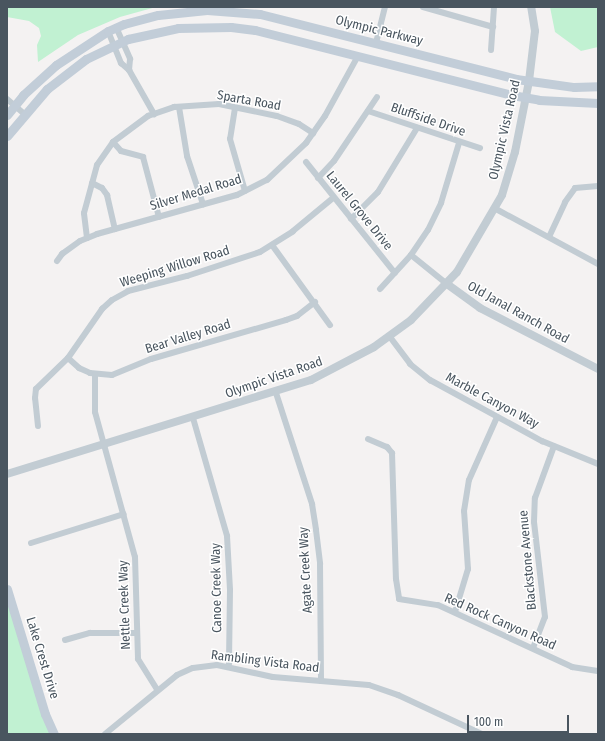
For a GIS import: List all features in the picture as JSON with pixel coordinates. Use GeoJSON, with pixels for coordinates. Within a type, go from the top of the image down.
{"type":"FeatureCollection","features":[{"type":"Feature","properties":{"kind":"main road","name":"Olympic Parkway"},"geometry":{"type":"LineString","coordinates":[[112,29],[164,14],[226,11],[260,14],[529,81],[574,87],[598,86]]}},
{"type":"Feature","properties":{"kind":"main road"},"geometry":{"type":"LineString","coordinates":[[7,136],[24,114],[47,89],[75,67],[118,44],[163,30],[231,27],[255,30],[526,98],[598,103]]}},
{"type":"Feature","properties":{"kind":"main road"},"geometry":{"type":"LineString","coordinates":[[7,115],[15,105],[56,65],[112,29]]}},
{"type":"Feature","properties":{"kind":"main road","name":"Lake Crest Drive"},"geometry":{"type":"LineString","coordinates":[[7,589],[54,734]]}},
{"type":"Feature","properties":{"kind":"street"},"geometry":{"type":"LineString","coordinates":[[376,43],[385,7]]}},
{"type":"Feature","properties":{"kind":"street"},"geometry":{"type":"LineString","coordinates":[[423,7],[493,27]]}},
{"type":"Feature","properties":{"kind":"street"},"geometry":{"type":"LineString","coordinates":[[491,50],[494,7]]}},
{"type":"Feature","properties":{"kind":"street","name":"Olympic Vista Road"},"geometry":{"type":"LineString","coordinates":[[7,474],[276,393],[334,370],[390,337],[411,320],[447,284],[470,253],[496,209],[515,152],[526,98],[535,31],[532,7]]}},
{"type":"Feature","properties":{"kind":"street"},"geometry":{"type":"LineString","coordinates":[[112,29],[118,44],[121,63],[129,70],[154,114]]}},
{"type":"Feature","properties":{"kind":"street"},"geometry":{"type":"LineString","coordinates":[[112,29],[118,44],[130,60],[129,70]]}},
{"type":"Feature","properties":{"kind":"street","name":"Silver Medal Road"},"geometry":{"type":"LineString","coordinates":[[57,261],[62,254],[86,238],[115,228],[159,217],[245,191],[266,180],[283,166],[313,133],[325,116],[358,56]]}},
{"type":"Feature","properties":{"kind":"street"},"geometry":{"type":"LineString","coordinates":[[318,178],[334,161],[378,97]]}},
{"type":"Feature","properties":{"kind":"street"},"geometry":{"type":"LineString","coordinates":[[7,98],[24,114]]}},
{"type":"Feature","properties":{"kind":"street","name":"Sparta Road"},"geometry":{"type":"LineString","coordinates":[[113,142],[154,114],[179,107],[219,104],[277,116],[299,124],[313,133]]}},
{"type":"Feature","properties":{"kind":"street"},"geometry":{"type":"LineString","coordinates":[[179,107],[187,156],[203,204]]}},
{"type":"Feature","properties":{"kind":"street"},"geometry":{"type":"LineString","coordinates":[[235,108],[230,139],[245,191]]}},
{"type":"Feature","properties":{"kind":"street","name":"Bluffside Drive"},"geometry":{"type":"LineString","coordinates":[[368,111],[459,143],[480,148]]}},
{"type":"Feature","properties":{"kind":"street"},"geometry":{"type":"LineString","coordinates":[[351,219],[378,192],[416,128]]}},
{"type":"Feature","properties":{"kind":"street"},"geometry":{"type":"LineString","coordinates":[[86,238],[84,213],[92,182],[97,165],[113,142],[124,152],[143,157],[159,217]]}},
{"type":"Feature","properties":{"kind":"street"},"geometry":{"type":"LineString","coordinates":[[380,289],[411,255],[441,203],[459,143]]}},
{"type":"Feature","properties":{"kind":"street","name":"Laurel Grove Drive"},"geometry":{"type":"LineString","coordinates":[[306,162],[395,273]]}},
{"type":"Feature","properties":{"kind":"street"},"geometry":{"type":"LineString","coordinates":[[92,182],[102,188],[107,196],[115,228]]}},
{"type":"Feature","properties":{"kind":"street"},"geometry":{"type":"LineString","coordinates":[[549,237],[575,188],[598,186]]}},
{"type":"Feature","properties":{"kind":"street","name":"Weeping Willow Road"},"geometry":{"type":"LineString","coordinates":[[38,426],[36,389],[68,358],[102,309],[120,295],[187,276],[260,252],[272,245],[334,198]]}},
{"type":"Feature","properties":{"kind":"street"},"geometry":{"type":"LineString","coordinates":[[496,209],[598,264]]}},
{"type":"Feature","properties":{"kind":"street"},"geometry":{"type":"LineString","coordinates":[[272,245],[330,325]]}},
{"type":"Feature","properties":{"kind":"street","name":"Old Janal Ranch Road"},"geometry":{"type":"LineString","coordinates":[[411,255],[480,308],[598,369]]}},
{"type":"Feature","properties":{"kind":"street","name":"Bear Valley Road"},"geometry":{"type":"LineString","coordinates":[[95,375],[118,373],[152,359],[286,320],[297,316],[314,302]]}},
{"type":"Feature","properties":{"kind":"street","name":"Marble Canyon Way"},"geometry":{"type":"LineString","coordinates":[[390,337],[410,364],[430,380],[554,446],[598,464]]}},
{"type":"Feature","properties":{"kind":"street"},"geometry":{"type":"LineString","coordinates":[[68,358],[79,368],[95,375]]}},
{"type":"Feature","properties":{"kind":"street","name":"Nettle Creek Way"},"geometry":{"type":"LineString","coordinates":[[95,375],[93,402],[136,557],[138,659],[157,690]]}},
{"type":"Feature","properties":{"kind":"street","name":"Agate Creek Way"},"geometry":{"type":"LineString","coordinates":[[276,393],[312,504],[320,564],[321,681]]}},
{"type":"Feature","properties":{"kind":"street"},"geometry":{"type":"LineString","coordinates":[[455,612],[468,569],[464,511],[468,480],[497,417]]}},
{"type":"Feature","properties":{"kind":"street","name":"Canoe Creek Way"},"geometry":{"type":"LineString","coordinates":[[193,418],[227,536],[230,590],[229,666]]}},
{"type":"Feature","properties":{"kind":"street","name":"Red Rock Canyon Road"},"geometry":{"type":"LineString","coordinates":[[368,439],[387,448],[392,453],[397,594],[405,601],[430,603],[455,612],[572,667],[598,671]]}},
{"type":"Feature","properties":{"kind":"street","name":"Blackstone Avenue"},"geometry":{"type":"LineString","coordinates":[[534,648],[545,617],[534,522],[534,498],[554,446]]}},
{"type":"Feature","properties":{"kind":"street"},"geometry":{"type":"LineString","coordinates":[[31,543],[124,514]]}},
{"type":"Feature","properties":{"kind":"street"},"geometry":{"type":"LineString","coordinates":[[65,640],[90,633],[137,633]]}},
{"type":"Feature","properties":{"kind":"street","name":"Rambling Vista Road"},"geometry":{"type":"LineString","coordinates":[[105,734],[177,675],[193,668],[206,665],[229,666],[273,677],[374,686],[482,734]]}},
{"type":"Feature","properties":{"kind":"green space"},"geometry":{"type":"Polygon","coordinates":[[[7,7],[156,7],[120,17],[78,35],[38,62],[37,45],[41,36],[39,28],[29,21],[7,17],[7,7]]]}},
{"type":"Feature","properties":{"kind":"green space"},"geometry":{"type":"Polygon","coordinates":[[[550,7],[598,7],[598,47],[581,51],[555,32],[550,7]]]}},
{"type":"Feature","properties":{"kind":"green space"},"geometry":{"type":"Polygon","coordinates":[[[7,589],[53,734],[7,734],[7,589]]]}}]}
